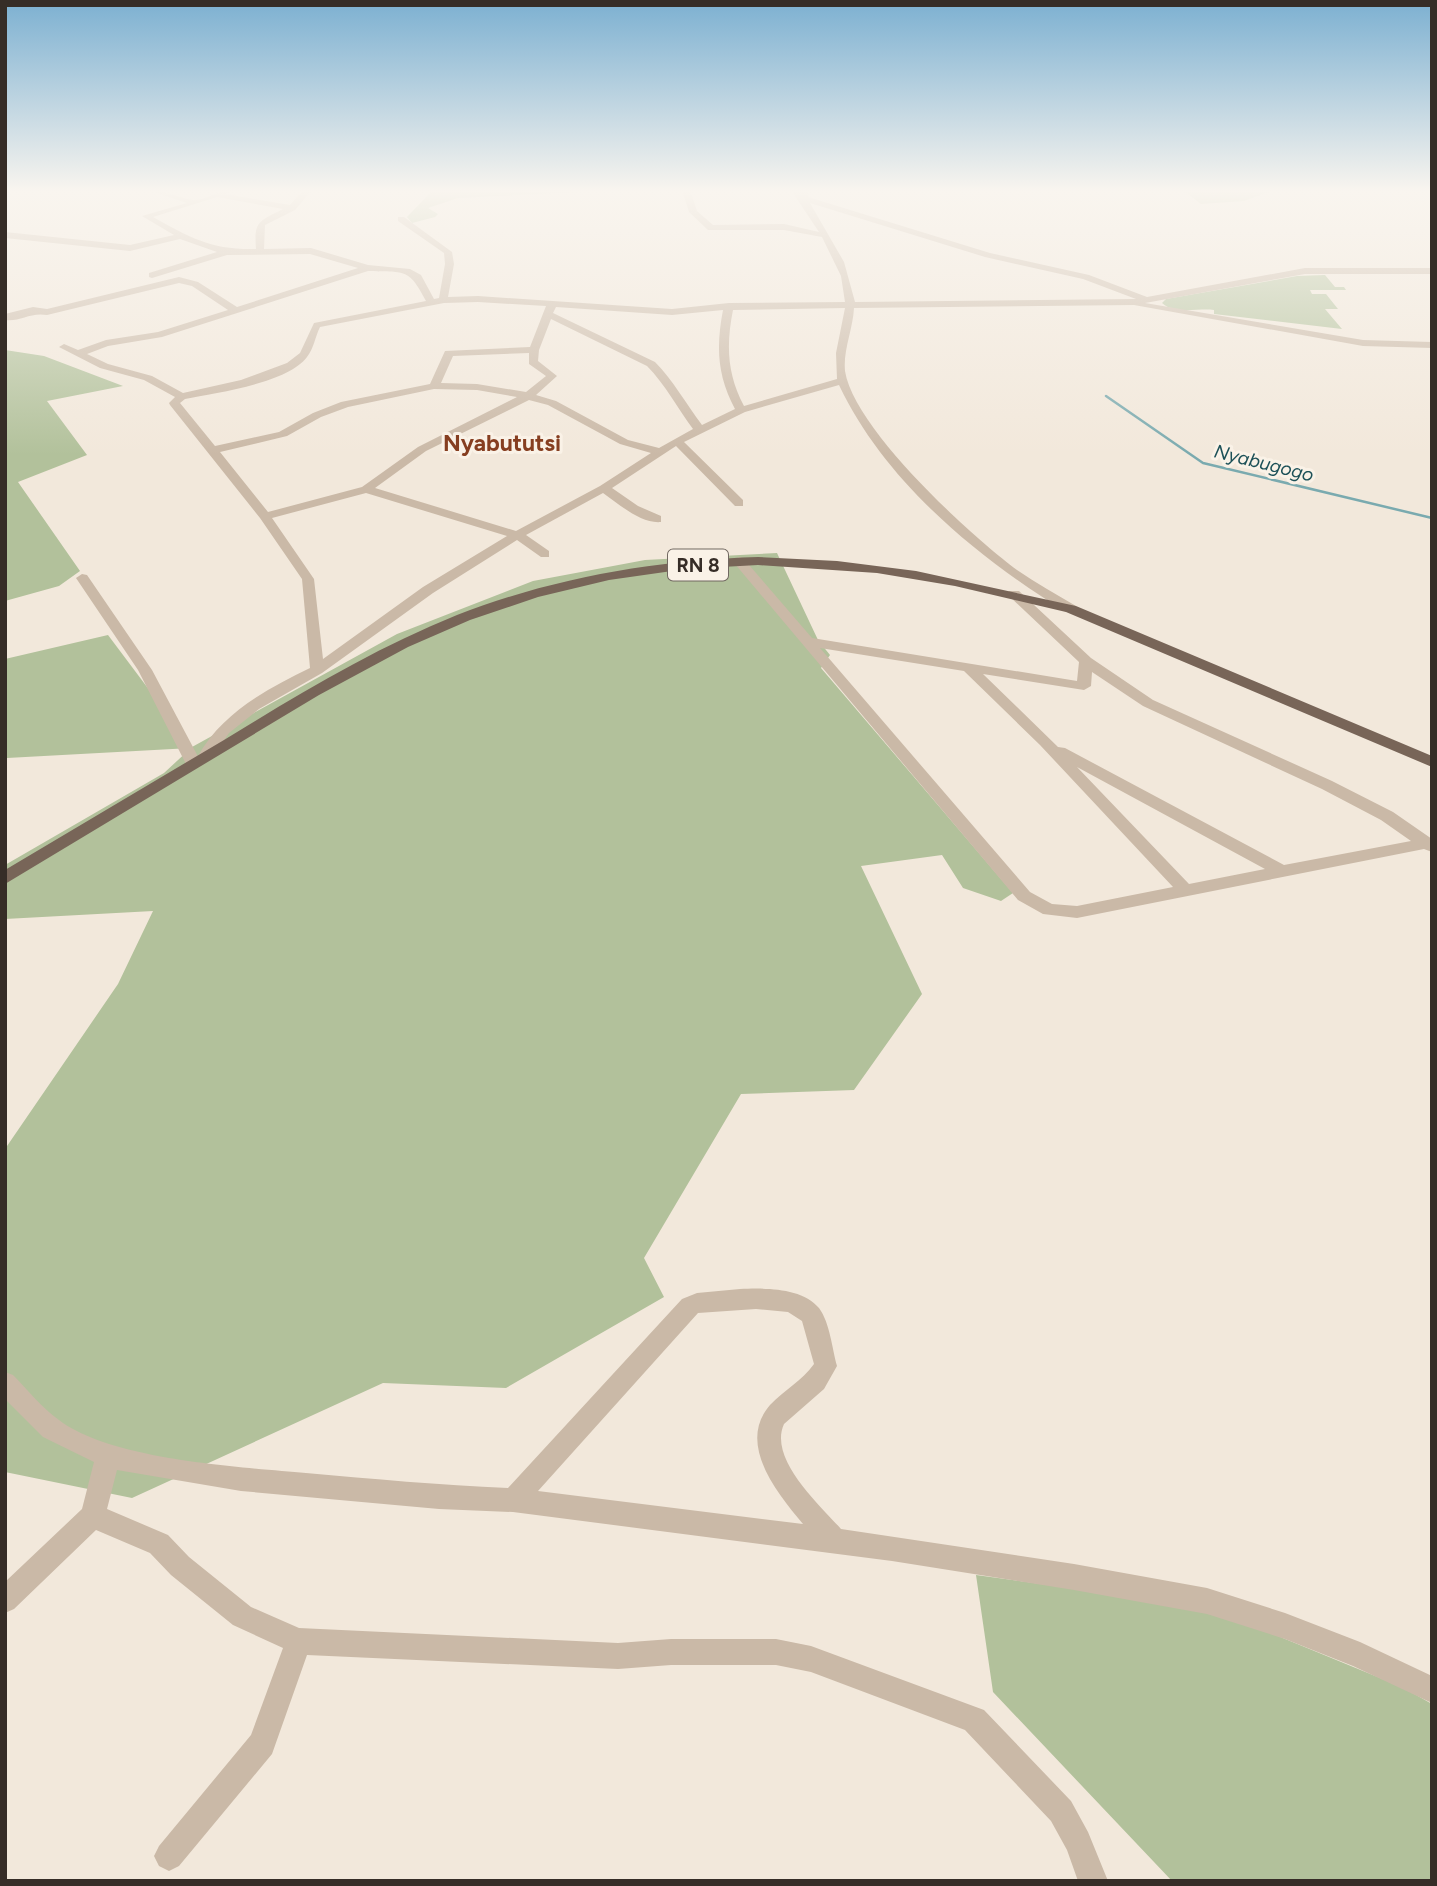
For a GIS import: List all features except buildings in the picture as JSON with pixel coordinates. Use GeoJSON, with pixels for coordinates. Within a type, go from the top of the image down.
{"type":"FeatureCollection","features":[{"type":"Feature","properties":{"kind":"main road","name":"RN 8"},"geometry":{"type":"LineString","coordinates":[[5,878],[356,668],[466,617],[541,593],[588,582],[666,568],[739,561],[904,573],[1014,594],[1071,609],[1432,762]]}},
{"type":"Feature","properties":{"kind":"street"},"geometry":{"type":"LineString","coordinates":[[77,354],[106,343],[159,335],[338,278]]}},
{"type":"Feature","properties":{"kind":"street"},"geometry":{"type":"LineString","coordinates":[[417,278],[431,302]]}},
{"type":"Feature","properties":{"kind":"street"},"geometry":{"type":"LineString","coordinates":[[444,300],[442,290],[446,278]]}},
{"type":"Feature","properties":{"kind":"street"},"geometry":{"type":"LineString","coordinates":[[845,278],[850,306],[840,354],[842,381],[856,410],[922,491],[1007,568],[1071,609]]}},
{"type":"Feature","properties":{"kind":"street"},"geometry":{"type":"LineString","coordinates":[[1089,278],[1146,300]]}},
{"type":"Feature","properties":{"kind":"street"},"geometry":{"type":"LineString","coordinates":[[317,670],[308,579],[265,516],[174,403],[182,396],[245,381],[293,365],[308,349],[317,326],[444,300],[550,309],[664,312],[729,306],[1130,303],[1267,278]]}},
{"type":"Feature","properties":{"kind":"street"},"geometry":{"type":"LineString","coordinates":[[5,317],[11,318],[33,310],[47,312],[179,280],[195,284],[235,310]]}},
{"type":"Feature","properties":{"kind":"street"},"geometry":{"type":"LineString","coordinates":[[1130,303],[1372,344],[1432,345]]}},
{"type":"Feature","properties":{"kind":"street"},"geometry":{"type":"LineString","coordinates":[[729,306],[721,355],[724,378],[741,410]]}},
{"type":"Feature","properties":{"kind":"street"},"geometry":{"type":"LineString","coordinates":[[265,516],[366,489],[422,449],[528,396],[551,376],[533,362],[534,350],[550,309]]}},
{"type":"Feature","properties":{"kind":"street"},"geometry":{"type":"LineString","coordinates":[[550,309],[571,323],[651,364],[663,376],[670,391],[699,429]]}},
{"type":"Feature","properties":{"kind":"street"},"geometry":{"type":"LineString","coordinates":[[64,347],[104,366],[148,378],[182,396]]}},
{"type":"Feature","properties":{"kind":"street"},"geometry":{"type":"LineString","coordinates":[[434,386],[449,353],[534,350]]}},
{"type":"Feature","properties":{"kind":"street"},"geometry":{"type":"LineString","coordinates":[[82,578],[145,670],[200,760],[215,739],[236,720],[291,683],[317,670],[428,590],[517,535],[604,488],[699,429],[741,410],[842,381]]}},
{"type":"Feature","properties":{"kind":"street"},"geometry":{"type":"LineString","coordinates":[[210,451],[283,434],[317,415],[345,404],[434,386],[477,387],[528,396],[552,403],[624,442],[662,452]]}},
{"type":"Feature","properties":{"kind":"street"},"geometry":{"type":"LineString","coordinates":[[677,442],[739,503]]}},
{"type":"Feature","properties":{"kind":"street"},"geometry":{"type":"LineString","coordinates":[[604,488],[634,509],[657,519]]}},
{"type":"Feature","properties":{"kind":"street"},"geometry":{"type":"LineString","coordinates":[[366,489],[517,535],[545,554]]}},
{"type":"Feature","properties":{"kind":"street"},"geometry":{"type":"LineString","coordinates":[[739,561],[964,828],[1024,897],[1036,905],[1064,913],[1077,912],[1429,845]]}},
{"type":"Feature","properties":{"kind":"street"},"geometry":{"type":"LineString","coordinates":[[1014,594],[1086,661],[1148,703],[1327,785],[1387,816],[1429,845]]}},
{"type":"Feature","properties":{"kind":"street"},"geometry":{"type":"LineString","coordinates":[[805,640],[1084,685],[1086,661]]}},
{"type":"Feature","properties":{"kind":"street"},"geometry":{"type":"LineString","coordinates":[[967,665],[1045,742],[1187,892]]}},
{"type":"Feature","properties":{"kind":"street"},"geometry":{"type":"LineString","coordinates":[[1045,742],[1283,872]]}},
{"type":"Feature","properties":{"kind":"street"},"geometry":{"type":"LineString","coordinates":[[513,1500],[690,1306],[697,1303],[763,1299],[797,1305],[811,1315],[826,1366],[815,1384],[776,1416],[768,1435],[770,1452],[783,1480],[835,1541]]}},
{"type":"Feature","properties":{"kind":"street"},"geometry":{"type":"LineString","coordinates":[[5,1383],[51,1429],[108,1456],[241,1479],[439,1497],[513,1500],[835,1541],[932,1554],[1207,1601],[1285,1626],[1360,1655],[1432,1690]]}},
{"type":"Feature","properties":{"kind":"street"},"geometry":{"type":"LineString","coordinates":[[5,1600],[93,1516],[108,1456]]}},
{"type":"Feature","properties":{"kind":"street"},"geometry":{"type":"LineString","coordinates":[[93,1516],[159,1544],[180,1566],[242,1616],[298,1641],[618,1656],[671,1652],[776,1652],[811,1659],[974,1720],[1061,1811],[1078,1842],[1093,1881]]}},
{"type":"Feature","properties":{"kind":"street"},"geometry":{"type":"LineString","coordinates":[[169,1856],[262,1744],[298,1641]]}},
{"type":"Feature","properties":{"kind":"green space"},"geometry":{"type":"Polygon","coordinates":[[[1286,278],[1328,278],[1335,287],[1344,287],[1346,290],[1310,290],[1312,294],[1326,294],[1338,309],[1325,309],[1342,329],[1214,314],[1214,310],[1173,309],[1162,303],[1166,299],[1286,278]]]}},
{"type":"Feature","properties":{"kind":"green space"},"geometry":{"type":"Polygon","coordinates":[[[5,350],[44,356],[123,386],[47,401],[87,455],[18,482],[80,571],[59,586],[5,601],[5,350]]]}},
{"type":"Feature","properties":{"kind":"green space"},"geometry":{"type":"Polygon","coordinates":[[[777,553],[818,640],[830,655],[821,668],[1013,893],[1001,901],[963,888],[942,855],[861,866],[922,994],[854,1090],[741,1094],[644,1258],[664,1297],[506,1388],[383,1383],[132,1498],[5,1472],[5,1149],[118,984],[153,911],[5,919],[5,865],[164,773],[191,748],[7,758],[5,762],[5,659],[108,635],[192,747],[397,634],[533,581],[645,560],[777,553]]]}},
{"type":"Feature","properties":{"kind":"green space"},"geometry":{"type":"Polygon","coordinates":[[[976,1575],[1207,1607],[1402,1687],[1432,1704],[1432,1881],[1172,1881],[993,1692],[976,1575]]]}},
{"type":"Feature","properties":{"kind":"waterway","name":"Nyabugogo"},"geometry":{"type":"LineString","coordinates":[[1106,396],[1203,463],[1432,518]]}},
{"type":"Feature","properties":{"kind":"district","name":"Nyabututsi"},"geometry":{"type":"Point","coordinates":[502,443]}}]}
